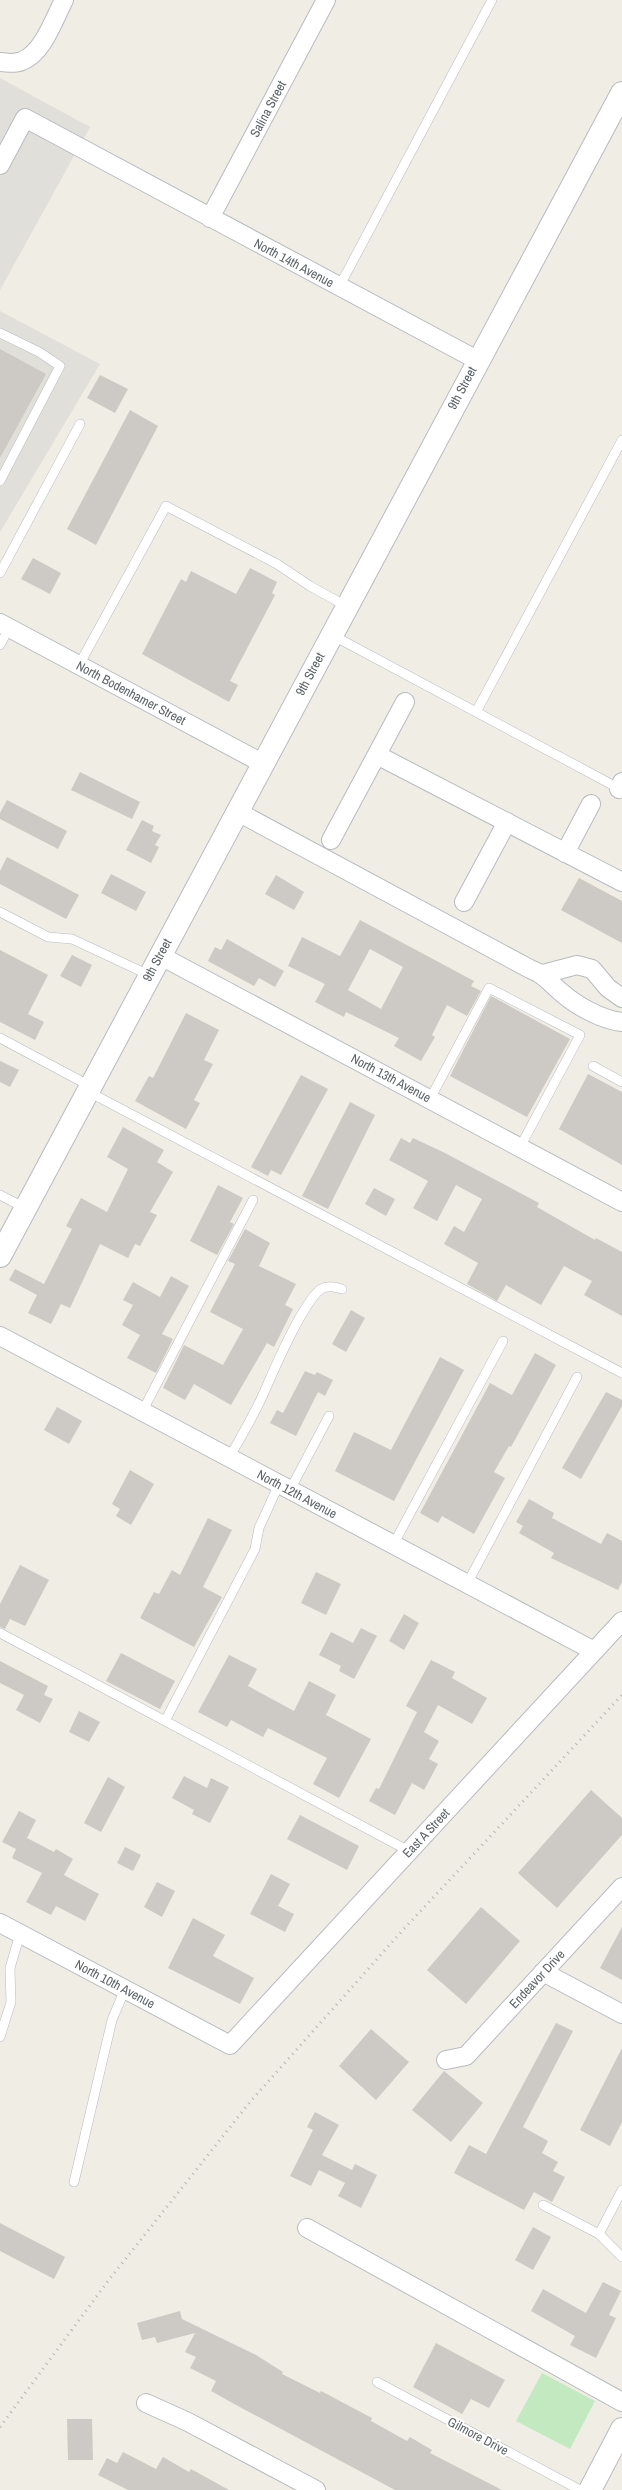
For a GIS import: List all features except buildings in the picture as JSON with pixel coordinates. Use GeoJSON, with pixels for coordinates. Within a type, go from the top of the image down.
{"type":"FeatureCollection","features":[{"type":"Feature","properties":{"kind":"street"},"geometry":{"type":"LineString","coordinates":[[0,62],[22,61],[40,45],[64,0]]}},
{"type":"Feature","properties":{"kind":"street","name":"Salina Street"},"geometry":{"type":"LineString","coordinates":[[210,218],[326,0]]}},
{"type":"Feature","properties":{"kind":"street","name":"9th Street"},"geometry":{"type":"LineString","coordinates":[[0,1256],[477,360],[622,93]]}},
{"type":"Feature","properties":{"kind":"street","name":"North 14th Avenue"},"geometry":{"type":"LineString","coordinates":[[0,165],[25,118],[112,166],[477,360]]}},
{"type":"Feature","properties":{"kind":"street","name":"North Bodenhamer Street"},"geometry":{"type":"LineString","coordinates":[[5,625],[262,763]]}},
{"type":"Feature","properties":{"kind":"street"},"geometry":{"type":"LineString","coordinates":[[331,840],[404,702]]}},
{"type":"Feature","properties":{"kind":"street"},"geometry":{"type":"LineString","coordinates":[[377,755],[622,882]]}},
{"type":"Feature","properties":{"kind":"street"},"geometry":{"type":"LineString","coordinates":[[565,852],[591,804]]}},
{"type":"Feature","properties":{"kind":"street"},"geometry":{"type":"LineString","coordinates":[[236,811],[530,969],[543,974],[562,994],[608,1021],[622,1022]]}},
{"type":"Feature","properties":{"kind":"street"},"geometry":{"type":"LineString","coordinates":[[464,902],[507,822]]}},
{"type":"Feature","properties":{"kind":"street","name":"North 13th Avenue"},"geometry":{"type":"LineString","coordinates":[[159,955],[622,1202]]}},
{"type":"Feature","properties":{"kind":"street"},"geometry":{"type":"LineString","coordinates":[[543,974],[576,965],[592,969],[615,993],[588,1010]]}},
{"type":"Feature","properties":{"kind":"street","name":"North 12th Avenue"},"geometry":{"type":"LineString","coordinates":[[0,1336],[594,1651]]}},
{"type":"Feature","properties":{"kind":"street","name":"East A Street"},"geometry":{"type":"LineString","coordinates":[[230,2045],[622,1620]]}},
{"type":"Feature","properties":{"kind":"street","name":"Endeavor Drive"},"geometry":{"type":"LineString","coordinates":[[446,2060],[466,2056],[622,1887]]}},
{"type":"Feature","properties":{"kind":"street","name":"North 10th Avenue"},"geometry":{"type":"LineString","coordinates":[[0,1923],[230,2045]]}},
{"type":"Feature","properties":{"kind":"street"},"geometry":{"type":"LineString","coordinates":[[543,1972],[622,2014]]}},
{"type":"Feature","properties":{"kind":"street"},"geometry":{"type":"LineString","coordinates":[[307,2228],[622,2402]]}},
{"type":"Feature","properties":{"kind":"street"},"geometry":{"type":"LineString","coordinates":[[146,2403],[188,2422],[316,2490]]}},
{"type":"Feature","properties":{"kind":"street"},"geometry":{"type":"LineString","coordinates":[[590,2490],[622,2429]]}},
{"type":"Feature","properties":{"kind":"lane"},"geometry":{"type":"LineString","coordinates":[[339,287],[492,0]]}},
{"type":"Feature","properties":{"kind":"lane"},"geometry":{"type":"LineString","coordinates":[[0,333],[39,352],[60,366],[0,481]]}},
{"type":"Feature","properties":{"kind":"lane"},"geometry":{"type":"LineString","coordinates":[[0,573],[80,424]]}},
{"type":"Feature","properties":{"kind":"lane"},"geometry":{"type":"LineString","coordinates":[[476,712],[622,440]]}},
{"type":"Feature","properties":{"kind":"lane"},"geometry":{"type":"LineString","coordinates":[[79,665],[166,506],[277,564],[310,586],[346,606]]}},
{"type":"Feature","properties":{"kind":"lane"},"geometry":{"type":"LineString","coordinates":[[0,645],[5,625]]}},
{"type":"Feature","properties":{"kind":"lane"},"geometry":{"type":"LineString","coordinates":[[331,634],[476,712],[621,787]]}},
{"type":"Feature","properties":{"kind":"lane"},"geometry":{"type":"LineString","coordinates":[[0,912],[48,937],[72,939],[149,975]]}},
{"type":"Feature","properties":{"kind":"lane"},"geometry":{"type":"LineString","coordinates":[[430,1099],[489,988],[580,1035],[520,1147]]}},
{"type":"Feature","properties":{"kind":"lane"},"geometry":{"type":"LineString","coordinates":[[0,1038],[89,1088],[622,1373]]}},
{"type":"Feature","properties":{"kind":"lane"},"geometry":{"type":"LineString","coordinates":[[593,1066],[622,1082]]}},
{"type":"Feature","properties":{"kind":"lane"},"geometry":{"type":"LineString","coordinates":[[0,1195],[25,1208]]}},
{"type":"Feature","properties":{"kind":"lane"},"geometry":{"type":"LineString","coordinates":[[142,1412],[253,1200]]}},
{"type":"Feature","properties":{"kind":"lane"},"geometry":{"type":"LineString","coordinates":[[229,1458],[266,1388],[276,1364],[310,1304],[321,1290],[331,1286],[342,1289]]}},
{"type":"Feature","properties":{"kind":"lane"},"geometry":{"type":"LineString","coordinates":[[393,1545],[503,1340]]}},
{"type":"Feature","properties":{"kind":"lane"},"geometry":{"type":"LineString","coordinates":[[467,1584],[577,1377]]}},
{"type":"Feature","properties":{"kind":"lane"},"geometry":{"type":"LineString","coordinates":[[165,1721],[255,1549],[259,1528],[329,1416]]}},
{"type":"Feature","properties":{"kind":"lane"},"geometry":{"type":"LineString","coordinates":[[0,1632],[409,1851]]}},
{"type":"Feature","properties":{"kind":"lane"},"geometry":{"type":"LineString","coordinates":[[0,2037],[11,2002],[10,1968],[20,1934]]}},
{"type":"Feature","properties":{"kind":"lane"},"geometry":{"type":"LineString","coordinates":[[74,2182],[112,2020],[125,1989]]}},
{"type":"Feature","properties":{"kind":"lane"},"geometry":{"type":"LineString","coordinates":[[599,2234],[622,2190]]}},
{"type":"Feature","properties":{"kind":"lane"},"geometry":{"type":"LineString","coordinates":[[543,2205],[599,2234],[622,2257]]}},
{"type":"Feature","properties":{"kind":"lane","name":"Gilmore Drive"},"geometry":{"type":"LineString","coordinates":[[377,2382],[580,2490]]}},
{"type":"Feature","properties":{"kind":"shaded area"},"geometry":{"type":"Polygon","coordinates":[[[0,78],[90,127],[0,290],[0,78]]]}},
{"type":"Feature","properties":{"kind":"shaded area"},"geometry":{"type":"Polygon","coordinates":[[[0,311],[100,364],[0,532],[0,311]]]}},
{"type":"Feature","properties":{"kind":"green space"},"geometry":{"type":"Polygon","coordinates":[[[542,2373],[595,2401],[570,2449],[516,2421],[542,2373]]]}},
{"type":"Feature","properties":{"kind":"railway"},"geometry":{"type":"LineString","coordinates":[[0,2427],[108,2281],[250,2102],[402,1931],[622,1695]]}}]}
